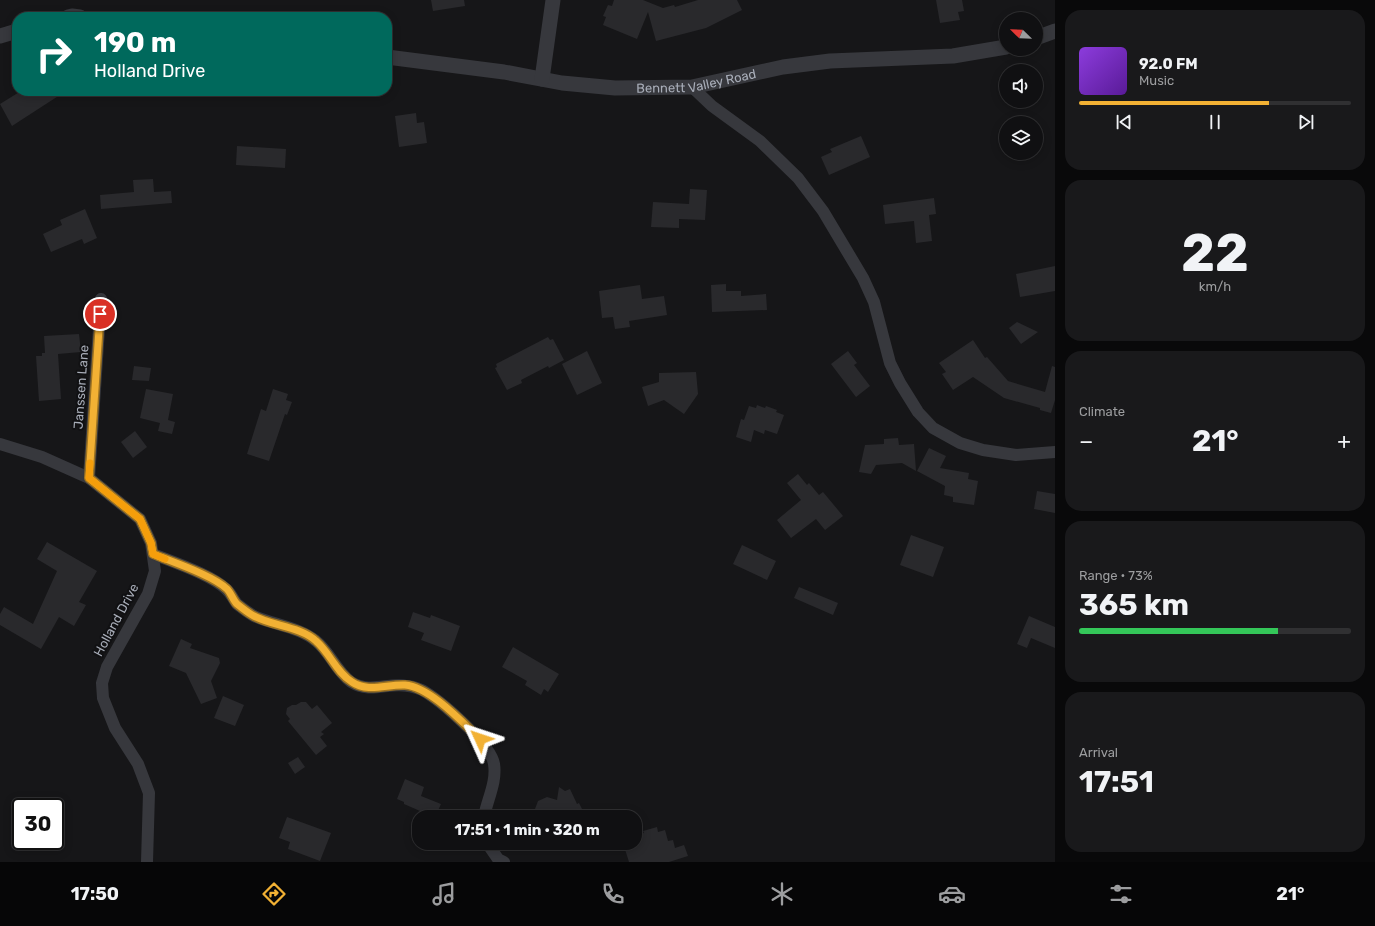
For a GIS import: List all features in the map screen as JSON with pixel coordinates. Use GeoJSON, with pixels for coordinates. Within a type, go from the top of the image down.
{"type":"FeatureCollection","features":[{"type":"Feature","properties":{"kind":"street"},"geometry":{"type":"LineString","coordinates":[[542,80],[553,0]]}},
{"type":"Feature","properties":{"kind":"street"},"geometry":{"type":"LineString","coordinates":[[1043,36],[1055,31]]}},
{"type":"Feature","properties":{"kind":"street"},"geometry":{"type":"LineString","coordinates":[[0,36],[12,32]]}},
{"type":"Feature","properties":{"kind":"street","name":"Bennett Valley Road"},"geometry":{"type":"LineString","coordinates":[[392,58],[504,72],[562,83],[615,88],[692,87],[783,67],[830,61],[953,56],[999,48]]}},
{"type":"Feature","properties":{"kind":"street"},"geometry":{"type":"LineString","coordinates":[[692,87],[712,106],[760,141],[798,178],[823,211],[863,278],[874,302],[890,363],[900,383],[918,412],[933,428],[960,443],[983,450],[1016,455],[1055,452]]}},
{"type":"Feature","properties":{"kind":"street","name":"Janssen Lane"},"geometry":{"type":"LineString","coordinates":[[89,478],[101,299]]}},
{"type":"Feature","properties":{"kind":"street","name":"Holland Drive"},"geometry":{"type":"LineString","coordinates":[[0,444],[42,457],[89,478],[140,519],[151,543],[155,570],[148,594],[107,667],[102,683],[103,698],[115,728],[138,764],[148,793],[146,862]]}},
{"type":"Feature","properties":{"kind":"street"},"geometry":{"type":"LineString","coordinates":[[153,554],[212,580],[227,589],[237,603],[253,615],[300,632],[316,640],[341,674],[352,682],[363,687],[405,685],[420,689],[437,700],[480,739],[494,763],[495,778],[486,810]]}},
{"type":"Feature","properties":{"kind":"street"},"geometry":{"type":"LineString","coordinates":[[492,850],[498,859],[504,862]]}},
{"type":"Feature","properties":{"kind":"building"},"geometry":{"type":"Polygon","coordinates":[[[431,0],[464,0],[465,6],[433,11],[431,0]]]}},
{"type":"Feature","properties":{"kind":"building"},"geometry":{"type":"Polygon","coordinates":[[[614,0],[643,0],[663,8],[674,5],[675,7],[698,0],[737,0],[742,10],[706,28],[656,41],[648,12],[637,39],[603,25],[606,17],[603,16],[608,5],[612,6],[614,0]]]}},
{"type":"Feature","properties":{"kind":"building"},"geometry":{"type":"Polygon","coordinates":[[[936,0],[962,0],[964,11],[958,12],[960,20],[940,23],[936,0]]]}},
{"type":"Feature","properties":{"kind":"building"},"geometry":{"type":"Polygon","coordinates":[[[13,96],[58,96],[12,126],[0,104],[13,96]]]}},
{"type":"Feature","properties":{"kind":"building"},"geometry":{"type":"Polygon","coordinates":[[[416,113],[417,123],[424,122],[427,143],[399,147],[395,116],[416,113]]]}},
{"type":"Feature","properties":{"kind":"building"},"geometry":{"type":"Polygon","coordinates":[[[861,136],[870,157],[829,175],[821,157],[832,152],[830,149],[861,136]]]}},
{"type":"Feature","properties":{"kind":"building"},"geometry":{"type":"Polygon","coordinates":[[[237,146],[286,149],[285,168],[236,165],[237,146]]]}},
{"type":"Feature","properties":{"kind":"building"},"geometry":{"type":"Polygon","coordinates":[[[153,179],[154,192],[171,191],[172,203],[101,209],[100,195],[134,192],[133,180],[153,179]]]}},
{"type":"Feature","properties":{"kind":"building"},"geometry":{"type":"Polygon","coordinates":[[[690,189],[707,190],[705,220],[679,219],[679,228],[651,227],[653,202],[689,204],[690,189]]]}},
{"type":"Feature","properties":{"kind":"building"},"geometry":{"type":"Polygon","coordinates":[[[934,198],[936,214],[929,215],[932,241],[916,243],[914,221],[885,224],[883,205],[934,198]]]}},
{"type":"Feature","properties":{"kind":"building"},"geometry":{"type":"Polygon","coordinates":[[[85,209],[97,238],[84,244],[82,239],[51,252],[43,234],[62,225],[60,220],[85,209]]]}},
{"type":"Feature","properties":{"kind":"building"},"geometry":{"type":"Polygon","coordinates":[[[1055,266],[1055,291],[1020,297],[1016,274],[1055,266]]]}},
{"type":"Feature","properties":{"kind":"building"},"geometry":{"type":"Polygon","coordinates":[[[726,284],[726,291],[741,291],[741,296],[766,294],[767,310],[712,312],[711,285],[726,284]]]}},
{"type":"Feature","properties":{"kind":"building"},"geometry":{"type":"Polygon","coordinates":[[[640,285],[642,299],[664,296],[667,315],[629,321],[630,327],[615,329],[613,317],[602,318],[599,291],[640,285]]]}},
{"type":"Feature","properties":{"kind":"building"},"geometry":{"type":"Polygon","coordinates":[[[1017,322],[1038,332],[1021,344],[1009,328],[1017,322]]]}},
{"type":"Feature","properties":{"kind":"building"},"geometry":{"type":"Polygon","coordinates":[[[79,334],[81,352],[58,354],[61,399],[39,401],[36,356],[42,356],[42,353],[45,353],[44,336],[79,334]]]}},
{"type":"Feature","properties":{"kind":"building"},"geometry":{"type":"Polygon","coordinates":[[[548,337],[550,340],[553,339],[564,360],[549,368],[548,366],[521,380],[522,383],[507,390],[495,368],[497,367],[496,364],[548,337]]]}},
{"type":"Feature","properties":{"kind":"building"},"geometry":{"type":"Polygon","coordinates":[[[973,340],[985,358],[987,357],[1008,381],[1045,392],[1052,366],[1055,367],[1055,400],[1051,413],[1040,410],[1040,408],[1004,398],[973,377],[953,390],[942,374],[946,372],[939,363],[973,340]]]}},
{"type":"Feature","properties":{"kind":"building"},"geometry":{"type":"Polygon","coordinates":[[[587,351],[602,383],[577,395],[562,364],[587,351]]]}},
{"type":"Feature","properties":{"kind":"building"},"geometry":{"type":"Polygon","coordinates":[[[848,351],[857,363],[854,365],[870,386],[856,397],[831,364],[848,351]]]}},
{"type":"Feature","properties":{"kind":"building"},"geometry":{"type":"Polygon","coordinates":[[[134,366],[151,368],[149,381],[132,380],[134,366]]]}},
{"type":"Feature","properties":{"kind":"building"},"geometry":{"type":"Polygon","coordinates":[[[696,372],[698,394],[684,414],[664,400],[648,406],[642,387],[659,382],[659,373],[696,372]]]}},
{"type":"Feature","properties":{"kind":"building"},"geometry":{"type":"Polygon","coordinates":[[[146,389],[173,394],[168,420],[175,422],[172,434],[158,431],[160,423],[140,418],[146,389]]]}},
{"type":"Feature","properties":{"kind":"building"},"geometry":{"type":"Polygon","coordinates":[[[273,389],[288,394],[286,400],[292,402],[287,415],[285,414],[269,461],[247,454],[261,409],[266,411],[273,389]]]}},
{"type":"Feature","properties":{"kind":"building"},"geometry":{"type":"Polygon","coordinates":[[[757,405],[765,408],[766,406],[777,410],[776,412],[784,415],[777,434],[765,430],[764,434],[754,430],[751,442],[736,437],[741,419],[744,420],[749,406],[756,408],[757,405]]]}},
{"type":"Feature","properties":{"kind":"building"},"geometry":{"type":"Polygon","coordinates":[[[135,431],[147,447],[133,458],[121,442],[135,431]]]}},
{"type":"Feature","properties":{"kind":"building"},"geometry":{"type":"Polygon","coordinates":[[[898,438],[899,445],[914,444],[916,471],[902,463],[876,465],[871,474],[859,472],[865,445],[884,444],[884,439],[898,438]]]}},
{"type":"Feature","properties":{"kind":"building"},"geometry":{"type":"Polygon","coordinates":[[[929,448],[946,456],[940,468],[969,473],[968,479],[978,481],[974,505],[953,502],[953,497],[944,495],[945,486],[917,471],[929,448]]]}},
{"type":"Feature","properties":{"kind":"building"},"geometry":{"type":"Polygon","coordinates":[[[798,474],[807,485],[809,483],[819,495],[823,492],[843,516],[825,530],[816,519],[791,538],[777,520],[801,500],[787,483],[798,474]]]}},
{"type":"Feature","properties":{"kind":"building"},"geometry":{"type":"Polygon","coordinates":[[[1037,491],[1055,494],[1055,513],[1034,509],[1037,491]]]}},
{"type":"Feature","properties":{"kind":"building"},"geometry":{"type":"Polygon","coordinates":[[[911,535],[944,547],[933,577],[900,565],[911,535]]]}},
{"type":"Feature","properties":{"kind":"building"},"geometry":{"type":"Polygon","coordinates":[[[47,542],[97,571],[79,602],[86,605],[74,626],[59,617],[41,649],[0,625],[0,614],[4,607],[33,624],[57,571],[37,559],[47,542]]]}},
{"type":"Feature","properties":{"kind":"building"},"geometry":{"type":"Polygon","coordinates":[[[742,545],[776,561],[767,580],[733,564],[742,545]]]}},
{"type":"Feature","properties":{"kind":"building"},"geometry":{"type":"Polygon","coordinates":[[[799,587],[838,603],[833,615],[794,598],[799,587]]]}},
{"type":"Feature","properties":{"kind":"building"},"geometry":{"type":"Polygon","coordinates":[[[413,612],[430,618],[431,615],[460,626],[451,651],[421,640],[424,633],[408,627],[413,612]]]}},
{"type":"Feature","properties":{"kind":"building"},"geometry":{"type":"Polygon","coordinates":[[[1029,616],[1055,627],[1055,648],[1031,638],[1027,648],[1017,644],[1029,616]]]}},
{"type":"Feature","properties":{"kind":"building"},"geometry":{"type":"Polygon","coordinates":[[[181,639],[192,644],[190,648],[219,658],[220,663],[211,681],[217,698],[201,704],[186,673],[169,666],[181,639]]]}},
{"type":"Feature","properties":{"kind":"building"},"geometry":{"type":"Polygon","coordinates":[[[513,647],[559,674],[548,692],[544,689],[541,695],[525,685],[527,681],[502,667],[513,647]]]}},
{"type":"Feature","properties":{"kind":"building"},"geometry":{"type":"Polygon","coordinates":[[[223,696],[244,705],[235,726],[214,718],[223,696]]]}},
{"type":"Feature","properties":{"kind":"building"},"geometry":{"type":"Polygon","coordinates":[[[301,702],[306,702],[312,709],[317,705],[332,723],[321,732],[324,734],[320,737],[327,746],[316,755],[288,721],[290,719],[286,714],[287,708],[301,702]]]}},
{"type":"Feature","properties":{"kind":"building"},"geometry":{"type":"Polygon","coordinates":[[[298,757],[305,767],[295,774],[288,763],[298,757]]]}},
{"type":"Feature","properties":{"kind":"building"},"geometry":{"type":"Polygon","coordinates":[[[405,779],[424,787],[421,796],[441,804],[438,810],[418,810],[397,799],[405,779]]]}},
{"type":"Feature","properties":{"kind":"building"},"geometry":{"type":"Polygon","coordinates":[[[559,787],[565,791],[570,789],[577,804],[579,803],[582,810],[535,810],[538,801],[547,797],[557,800],[559,787]]]}},
{"type":"Feature","properties":{"kind":"building"},"geometry":{"type":"Polygon","coordinates":[[[287,817],[331,833],[320,861],[288,849],[290,842],[279,838],[287,817]]]}},
{"type":"Feature","properties":{"kind":"building"},"geometry":{"type":"Polygon","coordinates":[[[657,827],[658,832],[665,830],[668,841],[673,840],[675,848],[684,845],[688,856],[669,862],[629,862],[625,850],[642,850],[643,831],[657,827]]]}},
{"type":"Feature","properties":{"kind":"slow traffic"},"geometry":{"type":"LineString","coordinates":[[90,463],[89,478],[140,519],[151,543],[153,554],[165,559]]}},
{"type":"Feature","properties":{"kind":"route"},"geometry":{"type":"LineString","coordinates":[[100,314],[89,478],[140,519],[151,543],[153,554],[212,580],[227,589],[237,603],[253,615],[300,632],[316,640],[341,674],[352,682],[363,687],[405,685],[420,689],[437,700],[480,739]]}}]}
